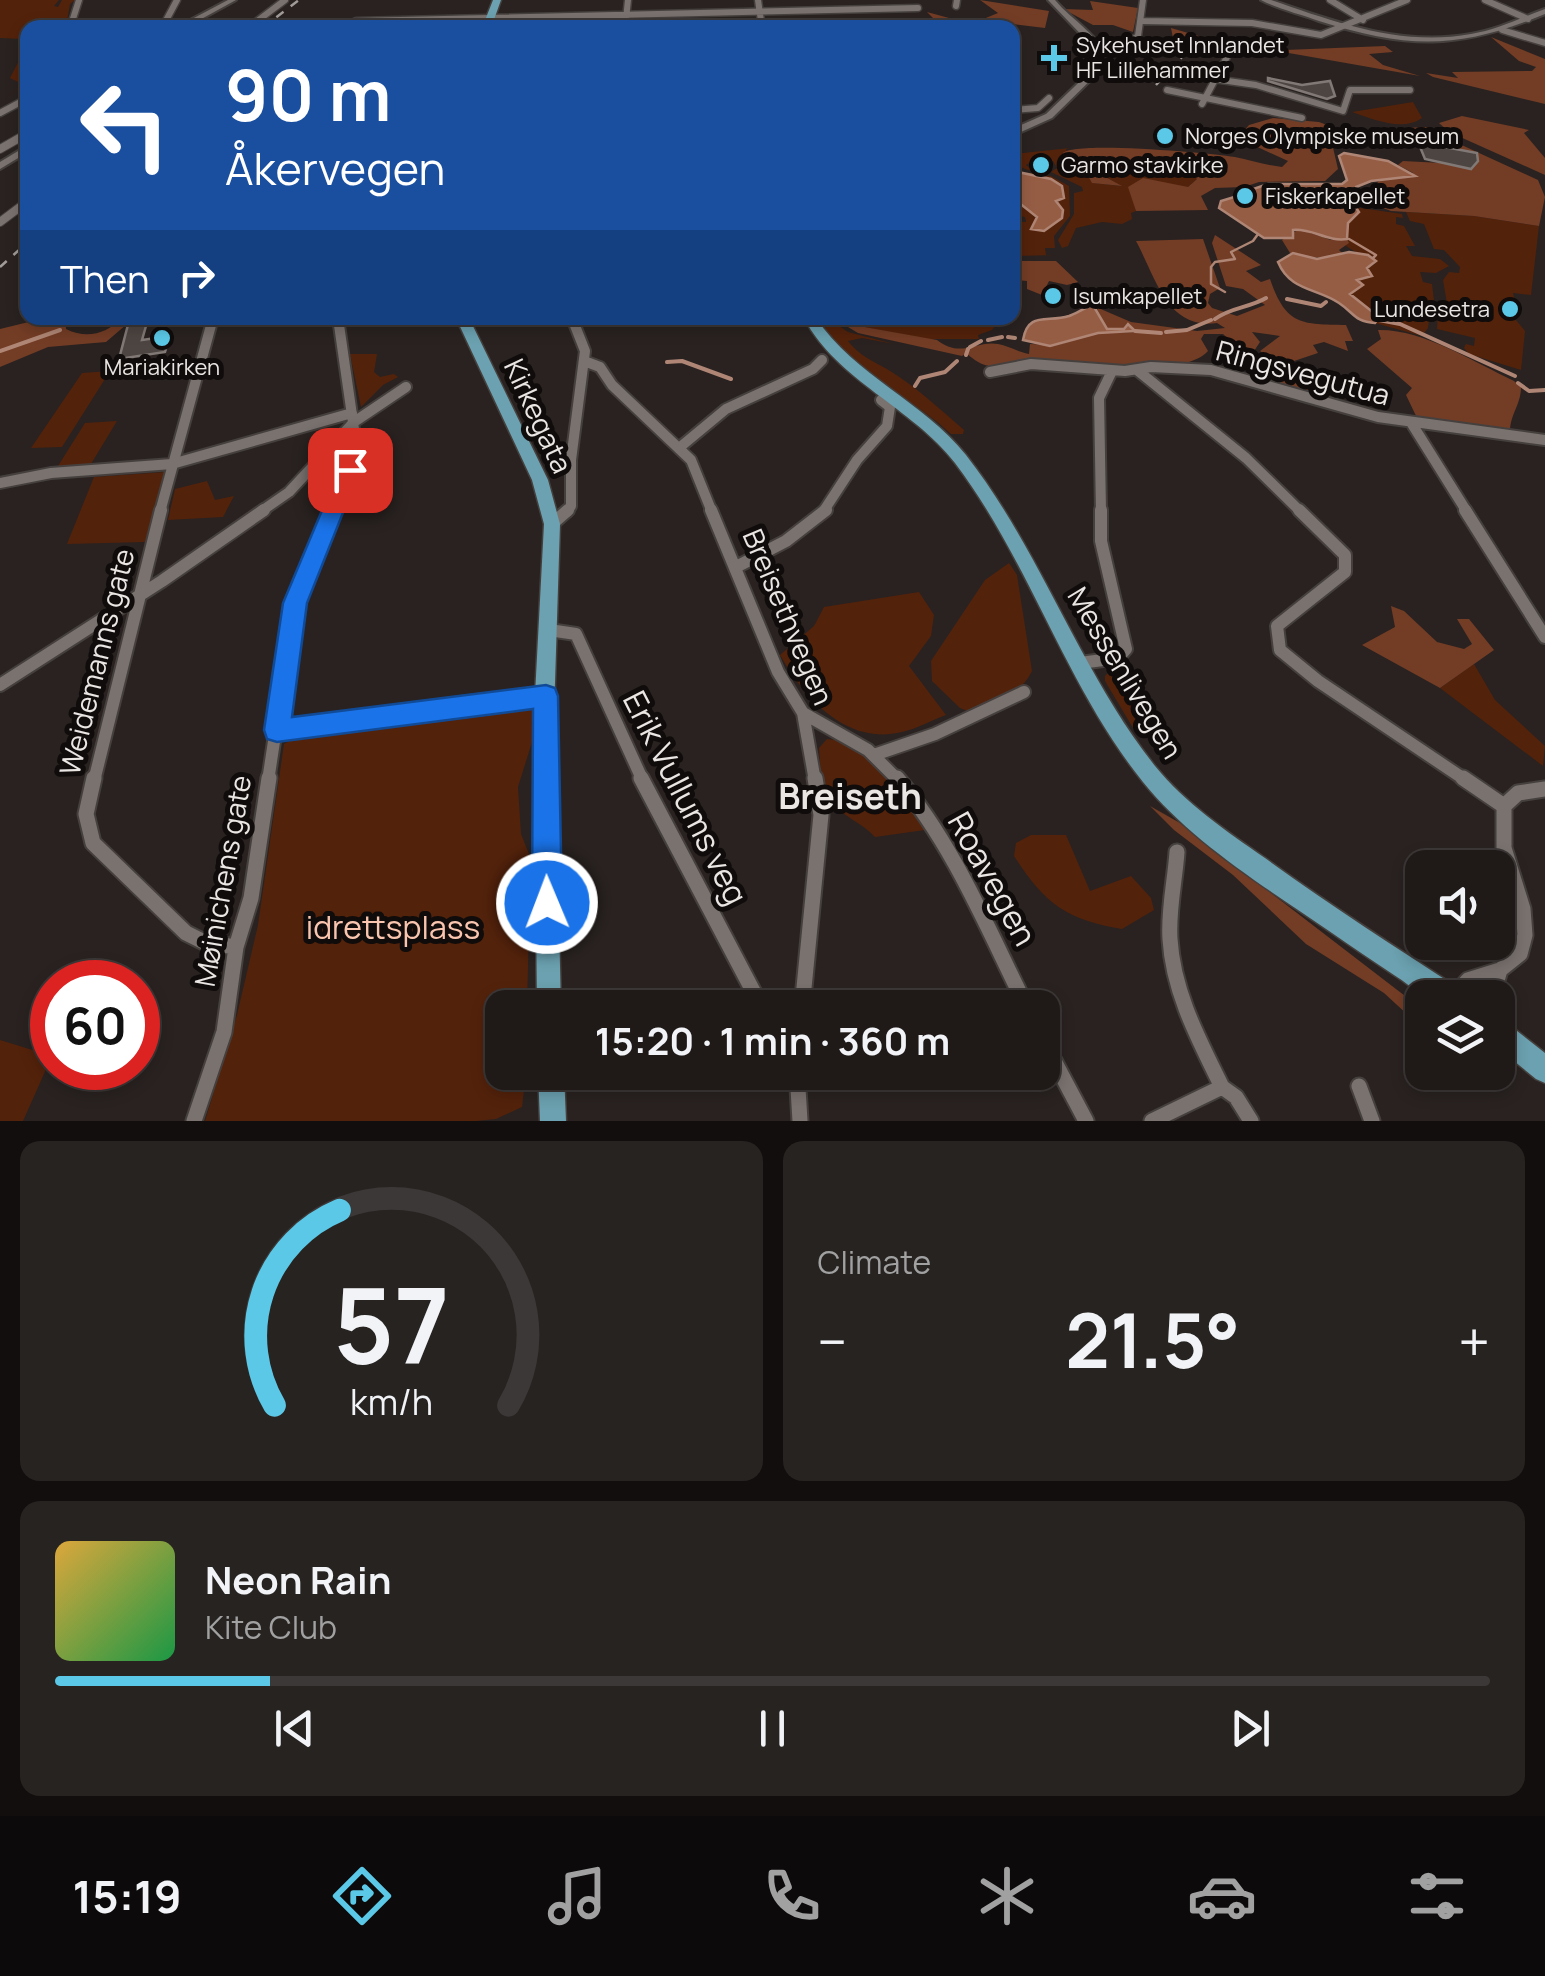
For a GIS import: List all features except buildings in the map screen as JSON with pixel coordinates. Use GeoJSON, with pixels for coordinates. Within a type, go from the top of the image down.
{"type":"FeatureCollection","features":[{"type":"Feature","properties":{"kind":"main road","name":"Kirkegata"},"geometry":{"type":"LineString","coordinates":[[465,325],[540,480],[553,532],[546,696],[549,990]]}},
{"type":"Feature","properties":{"kind":"main road","name":"Messenlivegen"},"geometry":{"type":"LineString","coordinates":[[815,325],[834,349],[903,402],[957,454],[1003,524],[1127,745],[1180,808],[1275,880],[1425,980]]}},
{"type":"Feature","properties":{"kind":"main road"},"geometry":{"type":"LineString","coordinates":[[1515,1046],[1545,1070]]}},
{"type":"Feature","properties":{"kind":"main road"},"geometry":{"type":"LineString","coordinates":[[552,1090],[553,1121]]}},
{"type":"Feature","properties":{"kind":"street"},"geometry":{"type":"LineString","coordinates":[[194,20],[233,0]]}},
{"type":"Feature","properties":{"kind":"street"},"geometry":{"type":"LineString","coordinates":[[259,20],[285,0]]}},
{"type":"Feature","properties":{"kind":"street"},"geometry":{"type":"LineString","coordinates":[[626,20],[628,0]]}},
{"type":"Feature","properties":{"kind":"street"},"geometry":{"type":"LineString","coordinates":[[758,0],[761,20]]}},
{"type":"Feature","properties":{"kind":"street"},"geometry":{"type":"LineString","coordinates":[[864,0],[868,10]]}},
{"type":"Feature","properties":{"kind":"street"},"geometry":{"type":"LineString","coordinates":[[1020,130],[1064,105],[1101,69],[1104,60],[1099,48],[1067,21],[1051,0]]}},
{"type":"Feature","properties":{"kind":"street"},"geometry":{"type":"LineString","coordinates":[[1099,48],[1129,44],[1138,36],[1144,0]]}},
{"type":"Feature","properties":{"kind":"street"},"geometry":{"type":"LineString","coordinates":[[1264,0],[1346,27],[1430,42],[1473,39],[1545,10]]}},
{"type":"Feature","properties":{"kind":"street"},"geometry":{"type":"LineString","coordinates":[[1330,0],[1363,20]]}},
{"type":"Feature","properties":{"kind":"street"},"geometry":{"type":"LineString","coordinates":[[1142,21],[1252,23],[1318,35],[1407,0]]}},
{"type":"Feature","properties":{"kind":"street"},"geometry":{"type":"LineString","coordinates":[[1486,0],[1528,19]]}},
{"type":"Feature","properties":{"kind":"street"},"geometry":{"type":"LineString","coordinates":[[564,17],[566,7]]}},
{"type":"Feature","properties":{"kind":"street"},"geometry":{"type":"LineString","coordinates":[[526,20],[918,8]]}},
{"type":"Feature","properties":{"kind":"street"},"geometry":{"type":"LineString","coordinates":[[1502,30],[1545,43]]}},
{"type":"Feature","properties":{"kind":"street"},"geometry":{"type":"LineString","coordinates":[[1204,100],[1226,57]]}},
{"type":"Feature","properties":{"kind":"street"},"geometry":{"type":"LineString","coordinates":[[1214,79],[1256,86],[1343,111],[1350,90],[1410,90]]}},
{"type":"Feature","properties":{"kind":"street"},"geometry":{"type":"LineString","coordinates":[[1166,90],[1302,118]]}},
{"type":"Feature","properties":{"kind":"street"},"geometry":{"type":"LineString","coordinates":[[1020,109],[1038,108],[1050,98]]}},
{"type":"Feature","properties":{"kind":"street","name":"Weidemanns gate"},"geometry":{"type":"LineString","coordinates":[[211,325],[137,598],[86,814],[93,842],[186,934],[206,943],[236,947]]}},
{"type":"Feature","properties":{"kind":"street","name":"Møinichens gate"},"geometry":{"type":"LineString","coordinates":[[194,1121],[224,1032],[236,947],[251,898],[295,603],[351,468],[356,444],[339,325]]}},
{"type":"Feature","properties":{"kind":"street"},"geometry":{"type":"LineString","coordinates":[[553,532],[571,506],[571,460],[584,361],[582,337],[576,325]]}},
{"type":"Feature","properties":{"kind":"street"},"geometry":{"type":"LineString","coordinates":[[678,448],[726,410],[814,369],[822,360]]}},
{"type":"Feature","properties":{"kind":"street","name":"Breisethvegen"},"geometry":{"type":"LineString","coordinates":[[584,361],[600,366],[612,384],[691,460],[778,672],[802,713],[821,815],[804,990]]}},
{"type":"Feature","properties":{"kind":"street","name":"Ringsvegutua"},"geometry":{"type":"LineString","coordinates":[[990,372],[1031,364],[1112,371],[1210,370],[1338,408],[1412,424],[1545,440]]}},
{"type":"Feature","properties":{"kind":"street"},"geometry":{"type":"LineString","coordinates":[[1137,370],[1246,458],[1345,556],[1345,572],[1276,626],[1280,650],[1318,681],[1504,806]]}},
{"type":"Feature","properties":{"kind":"street"},"geometry":{"type":"LineString","coordinates":[[1080,663],[1118,658],[1126,649],[1101,541],[1099,398],[1112,371]]}},
{"type":"Feature","properties":{"kind":"street"},"geometry":{"type":"LineString","coordinates":[[0,483],[51,473],[172,464],[353,418],[406,387]]}},
{"type":"Feature","properties":{"kind":"street"},"geometry":{"type":"LineString","coordinates":[[736,566],[786,541],[829,507],[858,460],[887,426],[890,407],[881,400]]}},
{"type":"Feature","properties":{"kind":"street"},"geometry":{"type":"LineString","coordinates":[[0,684],[137,598],[289,492],[353,418]]}},
{"type":"Feature","properties":{"kind":"street"},"geometry":{"type":"LineString","coordinates":[[1412,424],[1545,638]]}},
{"type":"Feature","properties":{"kind":"street","name":"Erik Vullums veg"},"geometry":{"type":"LineString","coordinates":[[549,630],[576,634],[622,742],[753,990]]}},
{"type":"Feature","properties":{"kind":"street"},"geometry":{"type":"LineString","coordinates":[[874,754],[935,734],[1024,692]]}},
{"type":"Feature","properties":{"kind":"street"},"geometry":{"type":"LineString","coordinates":[[277,730],[546,696]]}},
{"type":"Feature","properties":{"kind":"street","name":"Roavegen"},"geometry":{"type":"LineString","coordinates":[[802,713],[874,754],[900,784],[952,861],[1018,990]]}},
{"type":"Feature","properties":{"kind":"street"},"geometry":{"type":"LineString","coordinates":[[1468,980],[1500,970],[1520,954],[1525,936],[1523,909],[1504,848],[1501,824],[1504,806],[1518,793],[1545,789]]}},
{"type":"Feature","properties":{"kind":"street"},"geometry":{"type":"LineString","coordinates":[[1178,852],[1170,936],[1174,968],[1186,1008],[1222,1086],[1236,1098],[1250,1121]]}},
{"type":"Feature","properties":{"kind":"street"},"geometry":{"type":"LineString","coordinates":[[1497,980],[1500,970]]}},
{"type":"Feature","properties":{"kind":"street"},"geometry":{"type":"LineString","coordinates":[[1060,1072],[1086,1121]]}},
{"type":"Feature","properties":{"kind":"street"},"geometry":{"type":"LineString","coordinates":[[1152,1121],[1222,1086]]}},
{"type":"Feature","properties":{"kind":"street"},"geometry":{"type":"LineString","coordinates":[[1359,1086],[1372,1121]]}},
{"type":"Feature","properties":{"kind":"street"},"geometry":{"type":"LineString","coordinates":[[798,1090],[800,1121]]}},
{"type":"Feature","properties":{"kind":"green space"},"geometry":{"type":"Polygon","coordinates":[[[0,0],[59,0],[54,6],[58,7],[62,0],[75,0],[70,4],[67,20],[20,20],[20,39],[0,38],[0,0]]]}},
{"type":"Feature","properties":{"kind":"green space"},"geometry":{"type":"Polygon","coordinates":[[[620,18],[620,20],[495,20],[620,18]]]}},
{"type":"Feature","properties":{"kind":"green space"},"geometry":{"type":"Polygon","coordinates":[[[20,59],[20,83],[10,78],[20,59]]]}},
{"type":"Feature","properties":{"kind":"green space"},"geometry":{"type":"Polygon","coordinates":[[[1413,102],[1422,118],[1406,124],[1387,123],[1352,112],[1413,102]]]}},
{"type":"Feature","properties":{"kind":"green space"},"geometry":{"type":"Polygon","coordinates":[[[1070,148],[1066,149],[1071,162],[1085,170],[1093,183],[1121,186],[1097,173],[1134,164],[1175,168],[1197,179],[1188,187],[1131,192],[1136,211],[1131,213],[1132,219],[1122,224],[1102,222],[1076,228],[1068,246],[1062,248],[1058,240],[1074,214],[1074,193],[1083,191],[1082,187],[1051,172],[1057,168],[1053,161],[1026,165],[1033,171],[1020,166],[1020,153],[1070,148]]]}},
{"type":"Feature","properties":{"kind":"green space"},"geometry":{"type":"Polygon","coordinates":[[[1020,172],[1051,176],[1069,186],[1070,216],[1054,236],[1055,248],[1045,248],[1046,255],[1057,255],[1020,256],[1020,222],[1026,222],[1020,216],[1020,203],[1035,213],[1035,223],[1048,228],[1054,225],[1056,199],[1062,199],[1050,179],[1020,172]]]}},
{"type":"Feature","properties":{"kind":"green space"},"geometry":{"type":"Polygon","coordinates":[[[1354,207],[1402,214],[1403,218],[1396,217],[1396,224],[1404,226],[1415,246],[1406,246],[1412,256],[1440,259],[1449,266],[1436,273],[1420,272],[1423,282],[1432,284],[1434,301],[1403,304],[1430,313],[1428,328],[1422,336],[1375,323],[1379,320],[1350,294],[1362,286],[1357,280],[1368,277],[1367,268],[1375,264],[1346,246],[1348,224],[1356,217],[1354,207]]]}},
{"type":"Feature","properties":{"kind":"green space"},"geometry":{"type":"Polygon","coordinates":[[[1406,212],[1474,216],[1539,226],[1531,295],[1513,293],[1516,306],[1502,304],[1505,313],[1511,314],[1525,331],[1521,370],[1469,354],[1464,348],[1466,344],[1474,346],[1475,338],[1437,329],[1438,313],[1449,315],[1443,280],[1449,272],[1459,273],[1460,267],[1444,250],[1434,249],[1424,224],[1410,221],[1406,212]]]}},
{"type":"Feature","properties":{"kind":"green space"},"geometry":{"type":"Polygon","coordinates":[[[824,325],[838,325],[848,332],[894,344],[862,338],[848,341],[927,398],[964,430],[963,434],[951,434],[860,365],[824,325]]]}},
{"type":"Feature","properties":{"kind":"green space"},"geometry":{"type":"Polygon","coordinates":[[[996,325],[978,335],[979,339],[927,339],[859,326],[996,325]]]}},
{"type":"Feature","properties":{"kind":"green space"},"geometry":{"type":"Polygon","coordinates":[[[350,354],[377,354],[374,372],[380,377],[398,377],[383,385],[361,407],[350,354]]]}},
{"type":"Feature","properties":{"kind":"green space"},"geometry":{"type":"Polygon","coordinates":[[[110,371],[62,447],[31,448],[82,373],[110,371]]]}},
{"type":"Feature","properties":{"kind":"green space"},"geometry":{"type":"Polygon","coordinates":[[[117,421],[91,464],[58,466],[85,423],[117,421]]]}},
{"type":"Feature","properties":{"kind":"green space"},"geometry":{"type":"Polygon","coordinates":[[[166,472],[145,542],[67,544],[94,477],[166,472]]]}},
{"type":"Feature","properties":{"kind":"green space"},"geometry":{"type":"Polygon","coordinates":[[[207,481],[215,500],[234,496],[223,517],[168,520],[175,489],[207,481]]]}},
{"type":"Feature","properties":{"kind":"green space"},"geometry":{"type":"Polygon","coordinates":[[[1009,563],[1017,575],[1032,671],[1014,692],[970,712],[960,708],[932,681],[931,661],[985,580],[1009,563]]]}},
{"type":"Feature","properties":{"kind":"green space"},"geometry":{"type":"Polygon","coordinates":[[[919,592],[934,615],[931,636],[909,666],[946,715],[902,732],[863,732],[829,715],[801,687],[780,655],[814,626],[824,607],[919,592]]]}},
{"type":"Feature","properties":{"kind":"green space"},"geometry":{"type":"Polygon","coordinates":[[[1474,664],[1495,700],[1545,746],[1543,766],[1440,688],[1474,664]]]}},
{"type":"Feature","properties":{"kind":"green space"},"geometry":{"type":"Polygon","coordinates":[[[1115,666],[1127,672],[1135,705],[1136,733],[1105,681],[1115,666]]]}},
{"type":"Feature","properties":{"kind":"green space","name":"idrettsplass"},"geometry":{"type":"Polygon","coordinates":[[[527,703],[534,712],[532,742],[518,787],[521,834],[529,854],[527,990],[485,990],[485,1090],[524,1090],[522,1107],[496,1119],[476,1121],[205,1121],[237,1015],[258,925],[284,744],[306,732],[527,703]]]}},
{"type":"Feature","properties":{"kind":"green space"},"geometry":{"type":"Polygon","coordinates":[[[827,739],[842,742],[870,761],[925,830],[875,837],[836,808],[825,791],[821,769],[819,748],[827,739]]]}},
{"type":"Feature","properties":{"kind":"green space"},"geometry":{"type":"Polygon","coordinates":[[[1031,835],[1066,835],[1090,891],[1131,876],[1151,898],[1154,910],[1122,929],[1086,920],[1058,907],[1014,856],[1016,843],[1031,835]]]}},
{"type":"Feature","properties":{"kind":"green space"},"geometry":{"type":"Polygon","coordinates":[[[0,1040],[30,1049],[30,1090],[37,1090],[23,1121],[0,1121],[0,1040]]]}},
{"type":"Feature","properties":{"kind":"shaded area"},"geometry":{"type":"Polygon","coordinates":[[[980,0],[1049,11],[1045,28],[1020,25],[1020,20],[981,20],[998,13],[980,0]]]}},
{"type":"Feature","properties":{"kind":"shaded area"},"geometry":{"type":"Polygon","coordinates":[[[1090,1],[1138,8],[1133,32],[1113,25],[1093,25],[1063,9],[1093,10],[1090,1]]]}},
{"type":"Feature","properties":{"kind":"shaded area"},"geometry":{"type":"Polygon","coordinates":[[[927,12],[956,20],[935,20],[927,12]]]}},
{"type":"Feature","properties":{"kind":"shaded area"},"geometry":{"type":"Polygon","coordinates":[[[1171,28],[1209,39],[1225,37],[1285,50],[1385,46],[1393,52],[1369,54],[1383,65],[1420,76],[1283,52],[1187,41],[1173,38],[1171,28]]]}},
{"type":"Feature","properties":{"kind":"shaded area"},"geometry":{"type":"Polygon","coordinates":[[[1491,37],[1545,59],[1545,104],[1426,73],[1458,78],[1452,72],[1532,71],[1536,67],[1519,61],[1491,37]]]}},
{"type":"Feature","properties":{"kind":"shaded area"},"geometry":{"type":"Polygon","coordinates":[[[1462,116],[1529,130],[1524,133],[1545,158],[1545,175],[1449,132],[1439,123],[1462,116]]]}},
{"type":"Feature","properties":{"kind":"shaded area"},"geometry":{"type":"Polygon","coordinates":[[[1273,118],[1319,122],[1365,139],[1331,139],[1338,169],[1325,181],[1259,182],[1215,188],[1201,196],[1208,210],[1136,211],[1128,187],[1143,178],[1188,187],[1197,179],[1176,168],[1120,165],[1098,173],[1122,186],[1092,183],[1085,170],[1064,158],[1063,153],[1092,148],[1172,151],[1235,157],[1282,167],[1288,161],[1253,145],[1254,139],[1243,132],[1249,125],[1273,118]]]}},
{"type":"Feature","properties":{"kind":"shaded area"},"geometry":{"type":"Polygon","coordinates":[[[1430,127],[1538,180],[1545,197],[1539,226],[1474,216],[1391,211],[1367,202],[1361,192],[1372,189],[1379,181],[1413,173],[1398,165],[1403,161],[1461,164],[1449,145],[1370,138],[1365,134],[1379,129],[1430,127]]]}},
{"type":"Feature","properties":{"kind":"shaded area"},"geometry":{"type":"Polygon","coordinates":[[[1344,153],[1388,161],[1415,176],[1371,181],[1356,187],[1351,200],[1359,212],[1348,223],[1347,239],[1300,230],[1293,230],[1293,238],[1264,238],[1219,208],[1221,201],[1234,197],[1253,201],[1255,196],[1250,190],[1268,184],[1342,184],[1347,180],[1339,156],[1344,153]]]}},
{"type":"Feature","properties":{"kind":"shaded area"},"geometry":{"type":"Polygon","coordinates":[[[1020,172],[1051,179],[1062,186],[1064,198],[1056,201],[1063,210],[1062,218],[1044,231],[1031,229],[1037,217],[1020,204],[1020,172]]]}},
{"type":"Feature","properties":{"kind":"shaded area"},"geometry":{"type":"Polygon","coordinates":[[[1299,229],[1331,240],[1347,239],[1349,243],[1339,250],[1343,254],[1329,257],[1290,253],[1282,240],[1299,229]]]}},
{"type":"Feature","properties":{"kind":"shaded area"},"geometry":{"type":"Polygon","coordinates":[[[1215,235],[1261,265],[1246,271],[1261,282],[1270,279],[1282,306],[1297,319],[1346,325],[1353,341],[1345,341],[1348,351],[1324,342],[1313,345],[1318,353],[1291,362],[1309,391],[1298,392],[1242,375],[1248,374],[1253,355],[1277,363],[1260,351],[1280,336],[1252,332],[1260,342],[1254,351],[1244,353],[1223,334],[1204,334],[1201,339],[1208,351],[1175,365],[1124,367],[1027,361],[994,367],[981,364],[966,353],[962,356],[858,333],[845,325],[937,340],[954,348],[990,343],[1029,354],[1030,344],[1057,345],[1098,333],[1135,332],[1126,325],[1124,329],[1107,329],[1096,307],[1131,322],[1197,331],[1225,328],[1186,318],[1175,310],[1157,285],[1136,241],[1203,239],[1220,288],[1210,294],[1208,303],[1212,308],[1237,316],[1265,305],[1243,289],[1226,286],[1212,243],[1215,235]]]}},
{"type":"Feature","properties":{"kind":"shaded area"},"geometry":{"type":"Polygon","coordinates":[[[1349,252],[1368,255],[1376,261],[1367,268],[1372,276],[1357,280],[1363,285],[1350,294],[1379,317],[1375,323],[1359,319],[1331,298],[1297,284],[1278,262],[1293,253],[1317,259],[1349,252]]]}},
{"type":"Feature","properties":{"kind":"shaded area"},"geometry":{"type":"Polygon","coordinates":[[[1020,261],[1056,261],[1078,282],[1067,285],[1049,281],[1042,295],[1027,289],[1027,281],[1020,280],[1020,261]]]}},
{"type":"Feature","properties":{"kind":"shaded area"},"geometry":{"type":"Polygon","coordinates":[[[1093,305],[1107,329],[1124,329],[1128,324],[1135,331],[1098,333],[1050,346],[1023,340],[1034,322],[1069,316],[1093,305]]]}},
{"type":"Feature","properties":{"kind":"shaded area"},"geometry":{"type":"Polygon","coordinates":[[[20,324],[66,325],[66,329],[89,334],[126,325],[106,342],[48,347],[0,367],[0,329],[20,324]]]}},
{"type":"Feature","properties":{"kind":"shaded area"},"geometry":{"type":"Polygon","coordinates":[[[1378,330],[1430,341],[1514,381],[1521,387],[1521,393],[1510,432],[1418,420],[1406,395],[1412,388],[1367,349],[1381,339],[1378,330]]]}},
{"type":"Feature","properties":{"kind":"shaded area"},"geometry":{"type":"Polygon","coordinates":[[[1391,606],[1404,611],[1437,642],[1464,649],[1472,644],[1457,619],[1469,619],[1494,650],[1440,688],[1362,645],[1395,627],[1391,606]]]}},
{"type":"Feature","properties":{"kind":"shaded area"},"geometry":{"type":"Polygon","coordinates":[[[1150,806],[1180,823],[1405,996],[1405,1012],[1384,993],[1306,944],[1233,875],[1174,830],[1150,806]]]}},
{"type":"Feature","properties":{"kind":"waterway"},"geometry":{"type":"LineString","coordinates":[[1225,292],[1211,284],[1211,267],[1215,262],[1235,259],[1231,252],[1253,241],[1258,234]]}},
{"type":"Feature","properties":{"kind":"waterway"},"geometry":{"type":"LineString","coordinates":[[1349,239],[1376,255],[1373,258]]}},
{"type":"Feature","properties":{"kind":"waterway"},"geometry":{"type":"LineString","coordinates":[[1215,319],[1266,298],[1263,300]]}},
{"type":"Feature","properties":{"kind":"waterway"},"geometry":{"type":"LineString","coordinates":[[1292,300],[1287,299],[1321,306],[1326,302]]}},
{"type":"Feature","properties":{"kind":"waterway"},"geometry":{"type":"LineString","coordinates":[[1166,332],[1187,330],[1211,320]]}},
{"type":"Feature","properties":{"kind":"waterway"},"geometry":{"type":"LineString","coordinates":[[1379,320],[1400,324],[1515,376]]}},
{"type":"Feature","properties":{"kind":"waterway"},"geometry":{"type":"LineString","coordinates":[[0,351],[60,330]]}},
{"type":"Feature","properties":{"kind":"waterway"},"geometry":{"type":"LineString","coordinates":[[1135,331],[1161,333]]}},
{"type":"Feature","properties":{"kind":"waterway"},"geometry":{"type":"LineString","coordinates":[[988,340],[1002,337]]}},
{"type":"Feature","properties":{"kind":"waterway"},"geometry":{"type":"LineString","coordinates":[[1008,337],[1015,338]]}},
{"type":"Feature","properties":{"kind":"waterway"},"geometry":{"type":"LineString","coordinates":[[970,347],[981,341]]}},
{"type":"Feature","properties":{"kind":"waterway"},"geometry":{"type":"LineString","coordinates":[[966,355],[968,349]]}},
{"type":"Feature","properties":{"kind":"waterway"},"geometry":{"type":"LineString","coordinates":[[667,362],[682,361],[731,379]]}},
{"type":"Feature","properties":{"kind":"waterway"},"geometry":{"type":"LineString","coordinates":[[915,386],[920,378],[945,372],[957,361]]}},
{"type":"Feature","properties":{"kind":"waterway"},"geometry":{"type":"LineString","coordinates":[[1518,383],[1529,391],[1545,390]]}},
{"type":"Feature","properties":{"kind":"railway"},"geometry":{"type":"LineString","coordinates":[[273,20],[299,0]]}},
{"type":"Feature","properties":{"kind":"railway"},"geometry":{"type":"LineString","coordinates":[[1156,85],[1182,57]]}},
{"type":"Feature","properties":{"kind":"railway"},"geometry":{"type":"LineString","coordinates":[[0,267],[20,249]]}},
{"type":"Feature","properties":{"kind":"place","name":"Sykehuset Innlandet HF Lillehammer"},"geometry":{"type":"Point","coordinates":[1054,58]}},
{"type":"Feature","properties":{"kind":"place","name":"Norges Olympiske museum"},"geometry":{"type":"Point","coordinates":[1165,136]}},
{"type":"Feature","properties":{"kind":"place","name":"Garmo stavkirke"},"geometry":{"type":"Point","coordinates":[1041,165]}},
{"type":"Feature","properties":{"kind":"place","name":"Fiskerkapellet"},"geometry":{"type":"Point","coordinates":[1245,196]}},
{"type":"Feature","properties":{"kind":"place","name":"Isumkapellet"},"geometry":{"type":"Point","coordinates":[1053,296]}},
{"type":"Feature","properties":{"kind":"place","name":"Lundesetra"},"geometry":{"type":"Point","coordinates":[1510,309]}},
{"type":"Feature","properties":{"kind":"place","name":"Mariakirken"},"geometry":{"type":"Point","coordinates":[162,338]}},
{"type":"Feature","properties":{"kind":"district","name":"Breiseth"},"geometry":{"type":"Point","coordinates":[850,797]}},
{"type":"Feature","properties":{"kind":"route"},"geometry":{"type":"LineString","coordinates":[[350,470],[295,603],[277,730],[546,696],[547,903]]}}]}
